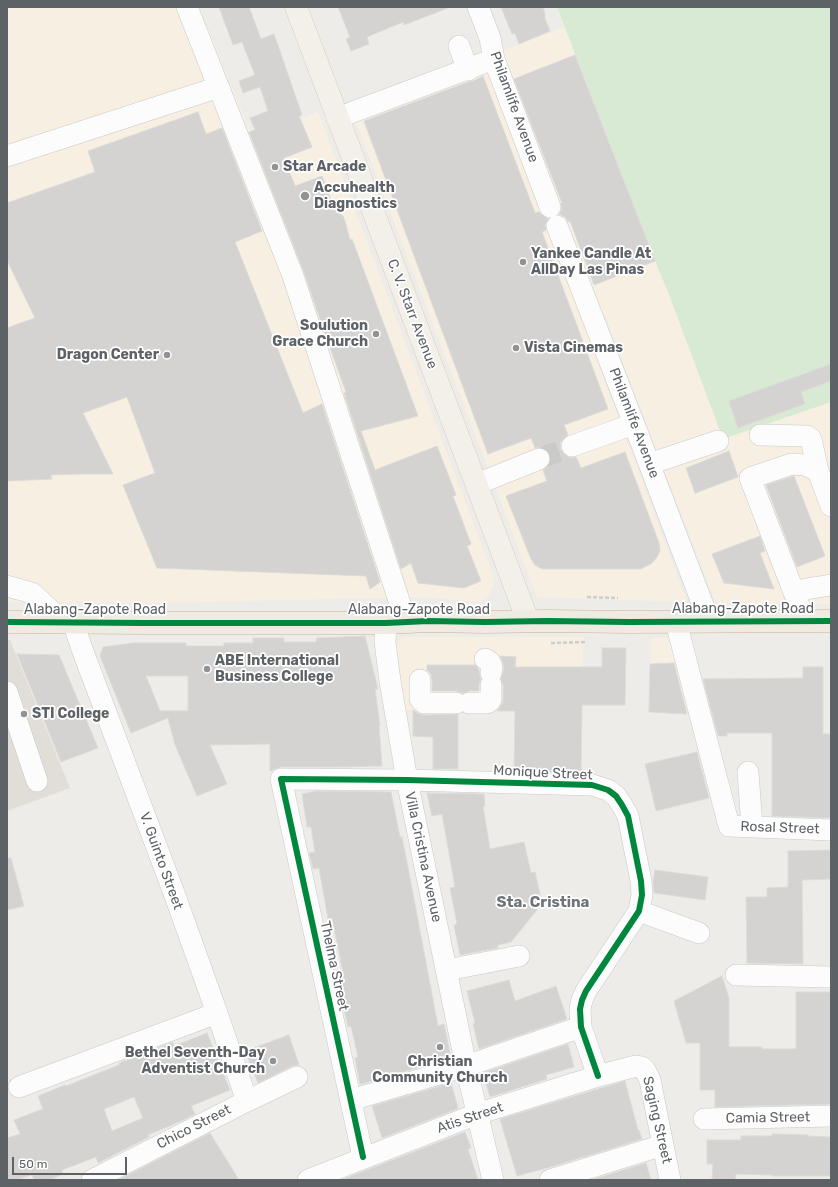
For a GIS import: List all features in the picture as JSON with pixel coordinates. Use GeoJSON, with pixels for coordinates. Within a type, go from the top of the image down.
{"type":"FeatureCollection","features":[{"type":"Feature","properties":{"kind":"highway","name":"Alabang-Zapote Road"},"geometry":{"type":"LineString","coordinates":[[7,622],[831,621]]}},
{"type":"Feature","properties":{"kind":"main road","name":"C. V. Starr Avenue"},"geometry":{"type":"LineString","coordinates":[[296,7],[528,621]]}},
{"type":"Feature","properties":{"kind":"street"},"geometry":{"type":"LineString","coordinates":[[187,7],[293,276],[396,622]]}},
{"type":"Feature","properties":{"kind":"street","name":"Philamlife Avenue"},"geometry":{"type":"LineString","coordinates":[[478,7],[490,38],[494,59],[511,87],[554,216],[709,621]]}},
{"type":"Feature","properties":{"kind":"street"},"geometry":{"type":"LineString","coordinates":[[459,46],[468,70]]}},
{"type":"Feature","properties":{"kind":"street"},"geometry":{"type":"LineString","coordinates":[[337,118],[494,59]]}},
{"type":"Feature","properties":{"kind":"street"},"geometry":{"type":"LineString","coordinates":[[7,156],[219,87]]}},
{"type":"Feature","properties":{"kind":"street"},"geometry":{"type":"LineString","coordinates":[[572,446],[634,424]]}},
{"type":"Feature","properties":{"kind":"street"},"geometry":{"type":"LineString","coordinates":[[760,435],[807,436],[821,459],[831,506]]}},
{"type":"Feature","properties":{"kind":"street"},"geometry":{"type":"LineString","coordinates":[[649,464],[718,441]]}},
{"type":"Feature","properties":{"kind":"street"},"geometry":{"type":"LineString","coordinates":[[477,484],[539,459]]}},
{"type":"Feature","properties":{"kind":"street"},"geometry":{"type":"LineString","coordinates":[[805,621],[750,478],[792,464],[805,464],[821,459]]}},
{"type":"Feature","properties":{"kind":"street"},"geometry":{"type":"LineString","coordinates":[[794,593],[806,589],[831,585]]}},
{"type":"Feature","properties":{"kind":"street"},"geometry":{"type":"LineString","coordinates":[[7,586],[32,593],[68,622]]}},
{"type":"Feature","properties":{"kind":"street","name":"V. Guinto Street"},"geometry":{"type":"LineString","coordinates":[[68,622],[82,649],[174,893],[217,1013],[246,1101]]}},
{"type":"Feature","properties":{"kind":"street","name":"Villa Cristina Avenue"},"geometry":{"type":"LineString","coordinates":[[396,622],[385,642],[390,681],[407,780],[466,1066],[492,1180]]}},
{"type":"Feature","properties":{"kind":"street","name":"Rosal Street"},"geometry":{"type":"LineString","coordinates":[[676,622],[729,826],[831,830]]}},
{"type":"Feature","properties":{"kind":"street"},"geometry":{"type":"LineString","coordinates":[[420,680],[420,699],[424,703],[487,703],[491,699],[489,672]]}},
{"type":"Feature","properties":{"kind":"street"},"geometry":{"type":"LineString","coordinates":[[7,692],[37,782]]}},
{"type":"Feature","properties":{"kind":"street"},"geometry":{"type":"LineString","coordinates":[[748,772],[752,827]]}},
{"type":"Feature","properties":{"kind":"street","name":"Monique Street"},"geometry":{"type":"LineString","coordinates":[[281,779],[407,780],[592,785],[608,790],[616,796],[628,816],[641,881],[642,895],[639,911],[586,991],[582,1000],[580,1009],[581,1026],[598,1076]]}},
{"type":"Feature","properties":{"kind":"street","name":"Thelma Street"},"geometry":{"type":"LineString","coordinates":[[281,779],[363,1157]]}},
{"type":"Feature","properties":{"kind":"street"},"geometry":{"type":"LineString","coordinates":[[639,911],[699,933]]}},
{"type":"Feature","properties":{"kind":"street"},"geometry":{"type":"LineString","coordinates":[[447,970],[519,956]]}},
{"type":"Feature","properties":{"kind":"street"},"geometry":{"type":"LineString","coordinates":[[736,975],[831,977]]}},
{"type":"Feature","properties":{"kind":"street"},"geometry":{"type":"LineString","coordinates":[[19,1087],[217,1013]]}},
{"type":"Feature","properties":{"kind":"street"},"geometry":{"type":"LineString","coordinates":[[351,1100],[466,1066],[581,1026]]}},
{"type":"Feature","properties":{"kind":"street","name":"Atis Street"},"geometry":{"type":"LineString","coordinates":[[308,1180],[363,1157],[477,1114],[598,1076],[636,1066]]}},
{"type":"Feature","properties":{"kind":"street","name":"Saging Street"},"geometry":{"type":"LineString","coordinates":[[636,1066],[642,1067],[648,1074],[670,1180]]}},
{"type":"Feature","properties":{"kind":"street","name":"Chico Street"},"geometry":{"type":"LineString","coordinates":[[92,1180],[246,1101],[297,1077]]}},
{"type":"Feature","properties":{"kind":"street","name":"Camia Street"},"geometry":{"type":"LineString","coordinates":[[704,1119],[831,1116]]}},
{"type":"Feature","properties":{"kind":"street"},"geometry":{"type":"LineString","coordinates":[[550,1180],[663,1144]]}},
{"type":"Feature","properties":{"kind":"path"},"geometry":{"type":"LineString","coordinates":[[587,597],[618,598]]}},
{"type":"Feature","properties":{"kind":"path"},"geometry":{"type":"LineString","coordinates":[[551,642],[586,642]]}},
{"type":"Feature","properties":{"kind":"shaded area"},"geometry":{"type":"Polygon","coordinates":[[[7,7],[199,7],[250,131],[300,119],[318,112],[491,570],[493,586],[487,598],[480,602],[424,597],[154,603],[7,602],[7,7]]]}},
{"type":"Feature","properties":{"kind":"shaded area"},"geometry":{"type":"Polygon","coordinates":[[[557,7],[831,246],[831,604],[718,603],[714,599],[605,316],[584,325],[687,602],[537,597],[356,122],[500,52],[564,27],[557,7]]]}},
{"type":"Feature","properties":{"kind":"shaded area"},"geometry":{"type":"Polygon","coordinates":[[[408,637],[583,637],[581,774],[514,774],[515,711],[403,710],[394,647],[401,639],[408,637]]]}},
{"type":"Feature","properties":{"kind":"shaded area"},"geometry":{"type":"Polygon","coordinates":[[[651,638],[676,638],[693,714],[649,712],[651,638]]]}},
{"type":"Feature","properties":{"kind":"shaded area","name":"STI College"},"geometry":{"type":"Polygon","coordinates":[[[7,640],[10,640],[70,788],[7,811],[7,640]]]}},
{"type":"Feature","properties":{"kind":"green space"},"geometry":{"type":"Polygon","coordinates":[[[557,7],[831,7],[831,402],[723,439],[668,292],[557,7]]]}},
{"type":"Feature","properties":{"kind":"building"},"geometry":{"type":"Polygon","coordinates":[[[219,7],[249,7],[261,39],[274,34],[302,115],[299,116],[312,147],[284,158],[295,186],[322,176],[333,205],[336,206],[338,212],[343,216],[350,240],[352,239],[418,416],[361,431],[375,470],[437,446],[456,495],[453,496],[471,544],[467,546],[481,581],[464,588],[418,583],[411,563],[401,569],[344,393],[346,392],[304,272],[249,132],[255,130],[250,118],[268,111],[260,87],[243,93],[239,81],[255,75],[242,42],[233,45],[219,7]]]}},
{"type":"Feature","properties":{"kind":"building"},"geometry":{"type":"Polygon","coordinates":[[[338,7],[448,8],[404,25],[403,22],[367,37],[369,44],[351,51],[346,39],[350,37],[338,7]]]}},
{"type":"Feature","properties":{"kind":"building"},"geometry":{"type":"Polygon","coordinates":[[[501,7],[543,7],[545,19],[550,31],[519,44],[515,33],[512,34],[501,7]]]}},
{"type":"Feature","properties":{"kind":"building"},"geometry":{"type":"Polygon","coordinates":[[[575,55],[655,261],[594,285],[570,221],[568,222],[565,217],[559,214],[562,209],[562,203],[514,79],[575,55]]]}},
{"type":"Feature","properties":{"kind":"building"},"geometry":{"type":"Polygon","coordinates":[[[483,76],[535,213],[539,212],[548,219],[545,225],[546,230],[542,232],[608,409],[564,425],[568,435],[560,443],[561,450],[570,458],[576,457],[581,468],[625,452],[659,543],[660,551],[657,557],[652,563],[641,569],[542,569],[535,565],[531,559],[506,496],[547,481],[543,470],[549,466],[551,460],[550,455],[546,449],[540,447],[535,448],[531,438],[488,454],[364,121],[483,76]]]}},
{"type":"Feature","properties":{"kind":"building","name":"Dragon Center"},"geometry":{"type":"Polygon","coordinates":[[[198,112],[206,134],[222,128],[262,231],[235,242],[303,413],[322,404],[380,582],[370,589],[366,576],[157,568],[123,485],[155,473],[127,397],[83,413],[113,474],[50,475],[52,479],[7,481],[7,328],[35,318],[7,260],[7,203],[95,172],[88,151],[198,112]]]}},
{"type":"Feature","properties":{"kind":"building"},"geometry":{"type":"Polygon","coordinates":[[[831,364],[831,381],[801,392],[805,404],[738,428],[729,401],[831,364]]]}},
{"type":"Feature","properties":{"kind":"building"},"geometry":{"type":"Polygon","coordinates":[[[729,451],[738,477],[695,493],[686,468],[729,451]]]}},
{"type":"Feature","properties":{"kind":"building"},"geometry":{"type":"Polygon","coordinates":[[[794,476],[825,556],[797,567],[766,485],[794,476]]]}},
{"type":"Feature","properties":{"kind":"building"},"geometry":{"type":"Polygon","coordinates":[[[760,536],[765,551],[760,553],[774,589],[724,583],[712,554],[760,536]]]}},
{"type":"Feature","properties":{"kind":"building"},"geometry":{"type":"Polygon","coordinates":[[[365,636],[378,689],[375,689],[380,726],[382,766],[281,767],[270,771],[270,744],[210,745],[227,784],[197,796],[175,745],[168,718],[131,733],[100,656],[103,647],[133,643],[186,643],[186,646],[224,646],[224,643],[253,643],[253,638],[284,638],[284,642],[316,642],[317,638],[365,636]],[[146,676],[160,711],[188,711],[188,676],[146,676]]]}},
{"type":"Feature","properties":{"kind":"building"},"geometry":{"type":"Polygon","coordinates":[[[602,648],[626,648],[625,705],[582,705],[581,773],[514,771],[515,711],[497,711],[502,704],[503,699],[503,685],[501,679],[504,669],[500,656],[516,657],[515,667],[602,667],[602,648]]]}},
{"type":"Feature","properties":{"kind":"building"},"geometry":{"type":"Polygon","coordinates":[[[17,654],[59,655],[98,748],[61,762],[17,654]]]}},
{"type":"Feature","properties":{"kind":"building"},"geometry":{"type":"Polygon","coordinates":[[[674,663],[687,714],[649,712],[650,664],[674,663]]]}},
{"type":"Feature","properties":{"kind":"building"},"geometry":{"type":"Polygon","coordinates":[[[427,665],[475,665],[479,670],[481,679],[479,691],[462,693],[456,691],[432,691],[431,674],[427,670],[427,665]]]}},
{"type":"Feature","properties":{"kind":"building"},"geometry":{"type":"Polygon","coordinates":[[[803,667],[823,667],[823,734],[831,734],[831,818],[772,816],[772,733],[727,733],[727,736],[718,736],[703,679],[803,678],[803,667]]]}},
{"type":"Feature","properties":{"kind":"building"},"geometry":{"type":"Polygon","coordinates":[[[413,710],[424,715],[458,714],[458,769],[433,769],[433,737],[413,736],[413,710]]]}},
{"type":"Feature","properties":{"kind":"building"},"geometry":{"type":"Polygon","coordinates":[[[697,752],[709,798],[656,811],[645,764],[697,752]]]}},
{"type":"Feature","properties":{"kind":"building"},"geometry":{"type":"Polygon","coordinates":[[[316,791],[391,792],[400,837],[402,837],[438,1026],[444,1024],[451,1058],[360,1084],[355,1058],[358,1057],[351,1026],[348,1027],[336,974],[343,973],[332,918],[328,919],[319,868],[313,869],[309,853],[315,852],[311,827],[307,827],[302,794],[316,791]]]}},
{"type":"Feature","properties":{"kind":"building"},"geometry":{"type":"Polygon","coordinates":[[[427,793],[484,794],[485,806],[483,806],[490,849],[524,842],[531,873],[535,872],[541,899],[536,900],[537,910],[511,942],[498,945],[498,948],[460,955],[454,925],[457,924],[450,888],[455,887],[442,814],[432,816],[427,793]]]}},
{"type":"Feature","properties":{"kind":"building"},"geometry":{"type":"Polygon","coordinates":[[[831,850],[831,879],[802,880],[803,964],[747,963],[746,897],[767,897],[767,888],[788,887],[788,851],[831,850]]]}},
{"type":"Feature","properties":{"kind":"building"},"geometry":{"type":"Polygon","coordinates":[[[7,858],[11,858],[24,906],[7,910],[7,858]]]}},
{"type":"Feature","properties":{"kind":"building"},"geometry":{"type":"Polygon","coordinates":[[[655,870],[708,877],[705,900],[654,893],[653,881],[655,870]]]}},
{"type":"Feature","properties":{"kind":"building"},"geometry":{"type":"Polygon","coordinates":[[[722,976],[729,998],[729,1047],[796,1049],[796,992],[831,992],[831,1104],[715,1107],[715,1090],[700,1090],[700,1043],[686,1043],[674,1001],[722,976]]]}},
{"type":"Feature","properties":{"kind":"building"},"geometry":{"type":"Polygon","coordinates":[[[509,980],[515,1001],[556,986],[567,1019],[479,1049],[473,1024],[475,1023],[467,991],[509,980]]]}},
{"type":"Feature","properties":{"kind":"building"},"geometry":{"type":"Polygon","coordinates":[[[207,1033],[230,1090],[191,1106],[195,1114],[148,1135],[149,1137],[98,1163],[96,1157],[62,1170],[63,1174],[49,1180],[34,1180],[32,1175],[15,1180],[7,1180],[7,1138],[20,1134],[14,1120],[43,1109],[38,1096],[119,1065],[119,1063],[173,1042],[174,1046],[207,1033]],[[134,1097],[104,1109],[112,1131],[143,1118],[134,1097]]]}},
{"type":"Feature","properties":{"kind":"building","name":"Bethel Seventh-Day Adventist Church"},"geometry":{"type":"Polygon","coordinates":[[[289,1035],[299,1065],[292,1066],[258,1083],[245,1051],[289,1035]]]}},
{"type":"Feature","properties":{"kind":"building"},"geometry":{"type":"Polygon","coordinates":[[[568,1044],[574,1067],[546,1075],[547,1079],[490,1097],[483,1073],[568,1044]]]}},
{"type":"Feature","properties":{"kind":"building"},"geometry":{"type":"Polygon","coordinates":[[[625,1081],[638,1130],[642,1139],[517,1176],[500,1119],[625,1081]]]}},
{"type":"Feature","properties":{"kind":"building"},"geometry":{"type":"Polygon","coordinates":[[[451,1083],[457,1109],[382,1138],[372,1106],[451,1083]]]}},
{"type":"Feature","properties":{"kind":"building"},"geometry":{"type":"Polygon","coordinates":[[[465,1132],[471,1148],[468,1149],[478,1180],[341,1180],[465,1132]]]}},
{"type":"Feature","properties":{"kind":"building"},"geometry":{"type":"Polygon","coordinates":[[[210,1133],[239,1180],[118,1180],[210,1133]]]}},
{"type":"Feature","properties":{"kind":"building"},"geometry":{"type":"Polygon","coordinates":[[[772,1134],[831,1137],[831,1176],[772,1176],[736,1174],[735,1180],[712,1180],[713,1164],[707,1164],[707,1140],[741,1140],[741,1136],[772,1136],[772,1134]]]}},
{"type":"Feature","properties":{"kind":"building"},"geometry":{"type":"Polygon","coordinates":[[[646,1163],[651,1180],[591,1180],[646,1163]]]}},
{"type":"Feature","properties":{"kind":"tunnel"},"geometry":{"type":"LineString","coordinates":[[539,459],[572,446]]}},
{"type":"Feature","properties":{"kind":"cycle path"},"geometry":{"type":"LineString","coordinates":[[7,622],[386,623],[428,621],[831,621]]}},
{"type":"Feature","properties":{"kind":"cycle path"},"geometry":{"type":"LineString","coordinates":[[363,1157],[281,779],[407,780],[592,785],[608,790],[616,796],[628,816],[641,881],[642,895],[639,911],[586,991],[582,1000],[580,1009],[581,1027],[598,1076]]}},
{"type":"Feature","properties":{"kind":"place","name":"Star Arcade"},"geometry":{"type":"Point","coordinates":[275,167]}},
{"type":"Feature","properties":{"kind":"place","name":"Accuhealth Diagnostics"},"geometry":{"type":"Point","coordinates":[305,196]}},
{"type":"Feature","properties":{"kind":"place","name":"Yankee Candle At AllDay Las Pinas"},"geometry":{"type":"Point","coordinates":[523,262]}},
{"type":"Feature","properties":{"kind":"place","name":"Soulution Grace Church"},"geometry":{"type":"Point","coordinates":[376,334]}},
{"type":"Feature","properties":{"kind":"place","name":"Vista Cinemas"},"geometry":{"type":"Point","coordinates":[516,348]}},
{"type":"Feature","properties":{"kind":"place","name":"Dragon Center"},"geometry":{"type":"Point","coordinates":[167,355]}},
{"type":"Feature","properties":{"kind":"place","name":"ABE International Business College"},"geometry":{"type":"Point","coordinates":[207,669]}},
{"type":"Feature","properties":{"kind":"place","name":"STI College"},"geometry":{"type":"Point","coordinates":[24,714]}},
{"type":"Feature","properties":{"kind":"place","name":"Christian Community Church"},"geometry":{"type":"Point","coordinates":[440,1047]}},
{"type":"Feature","properties":{"kind":"place","name":"Bethel Seventh-Day Adventist Church"},"geometry":{"type":"Point","coordinates":[273,1061]}},
{"type":"Feature","properties":{"kind":"district","name":"Sta. Cristina"},"geometry":{"type":"Point","coordinates":[543,903]}}]}
